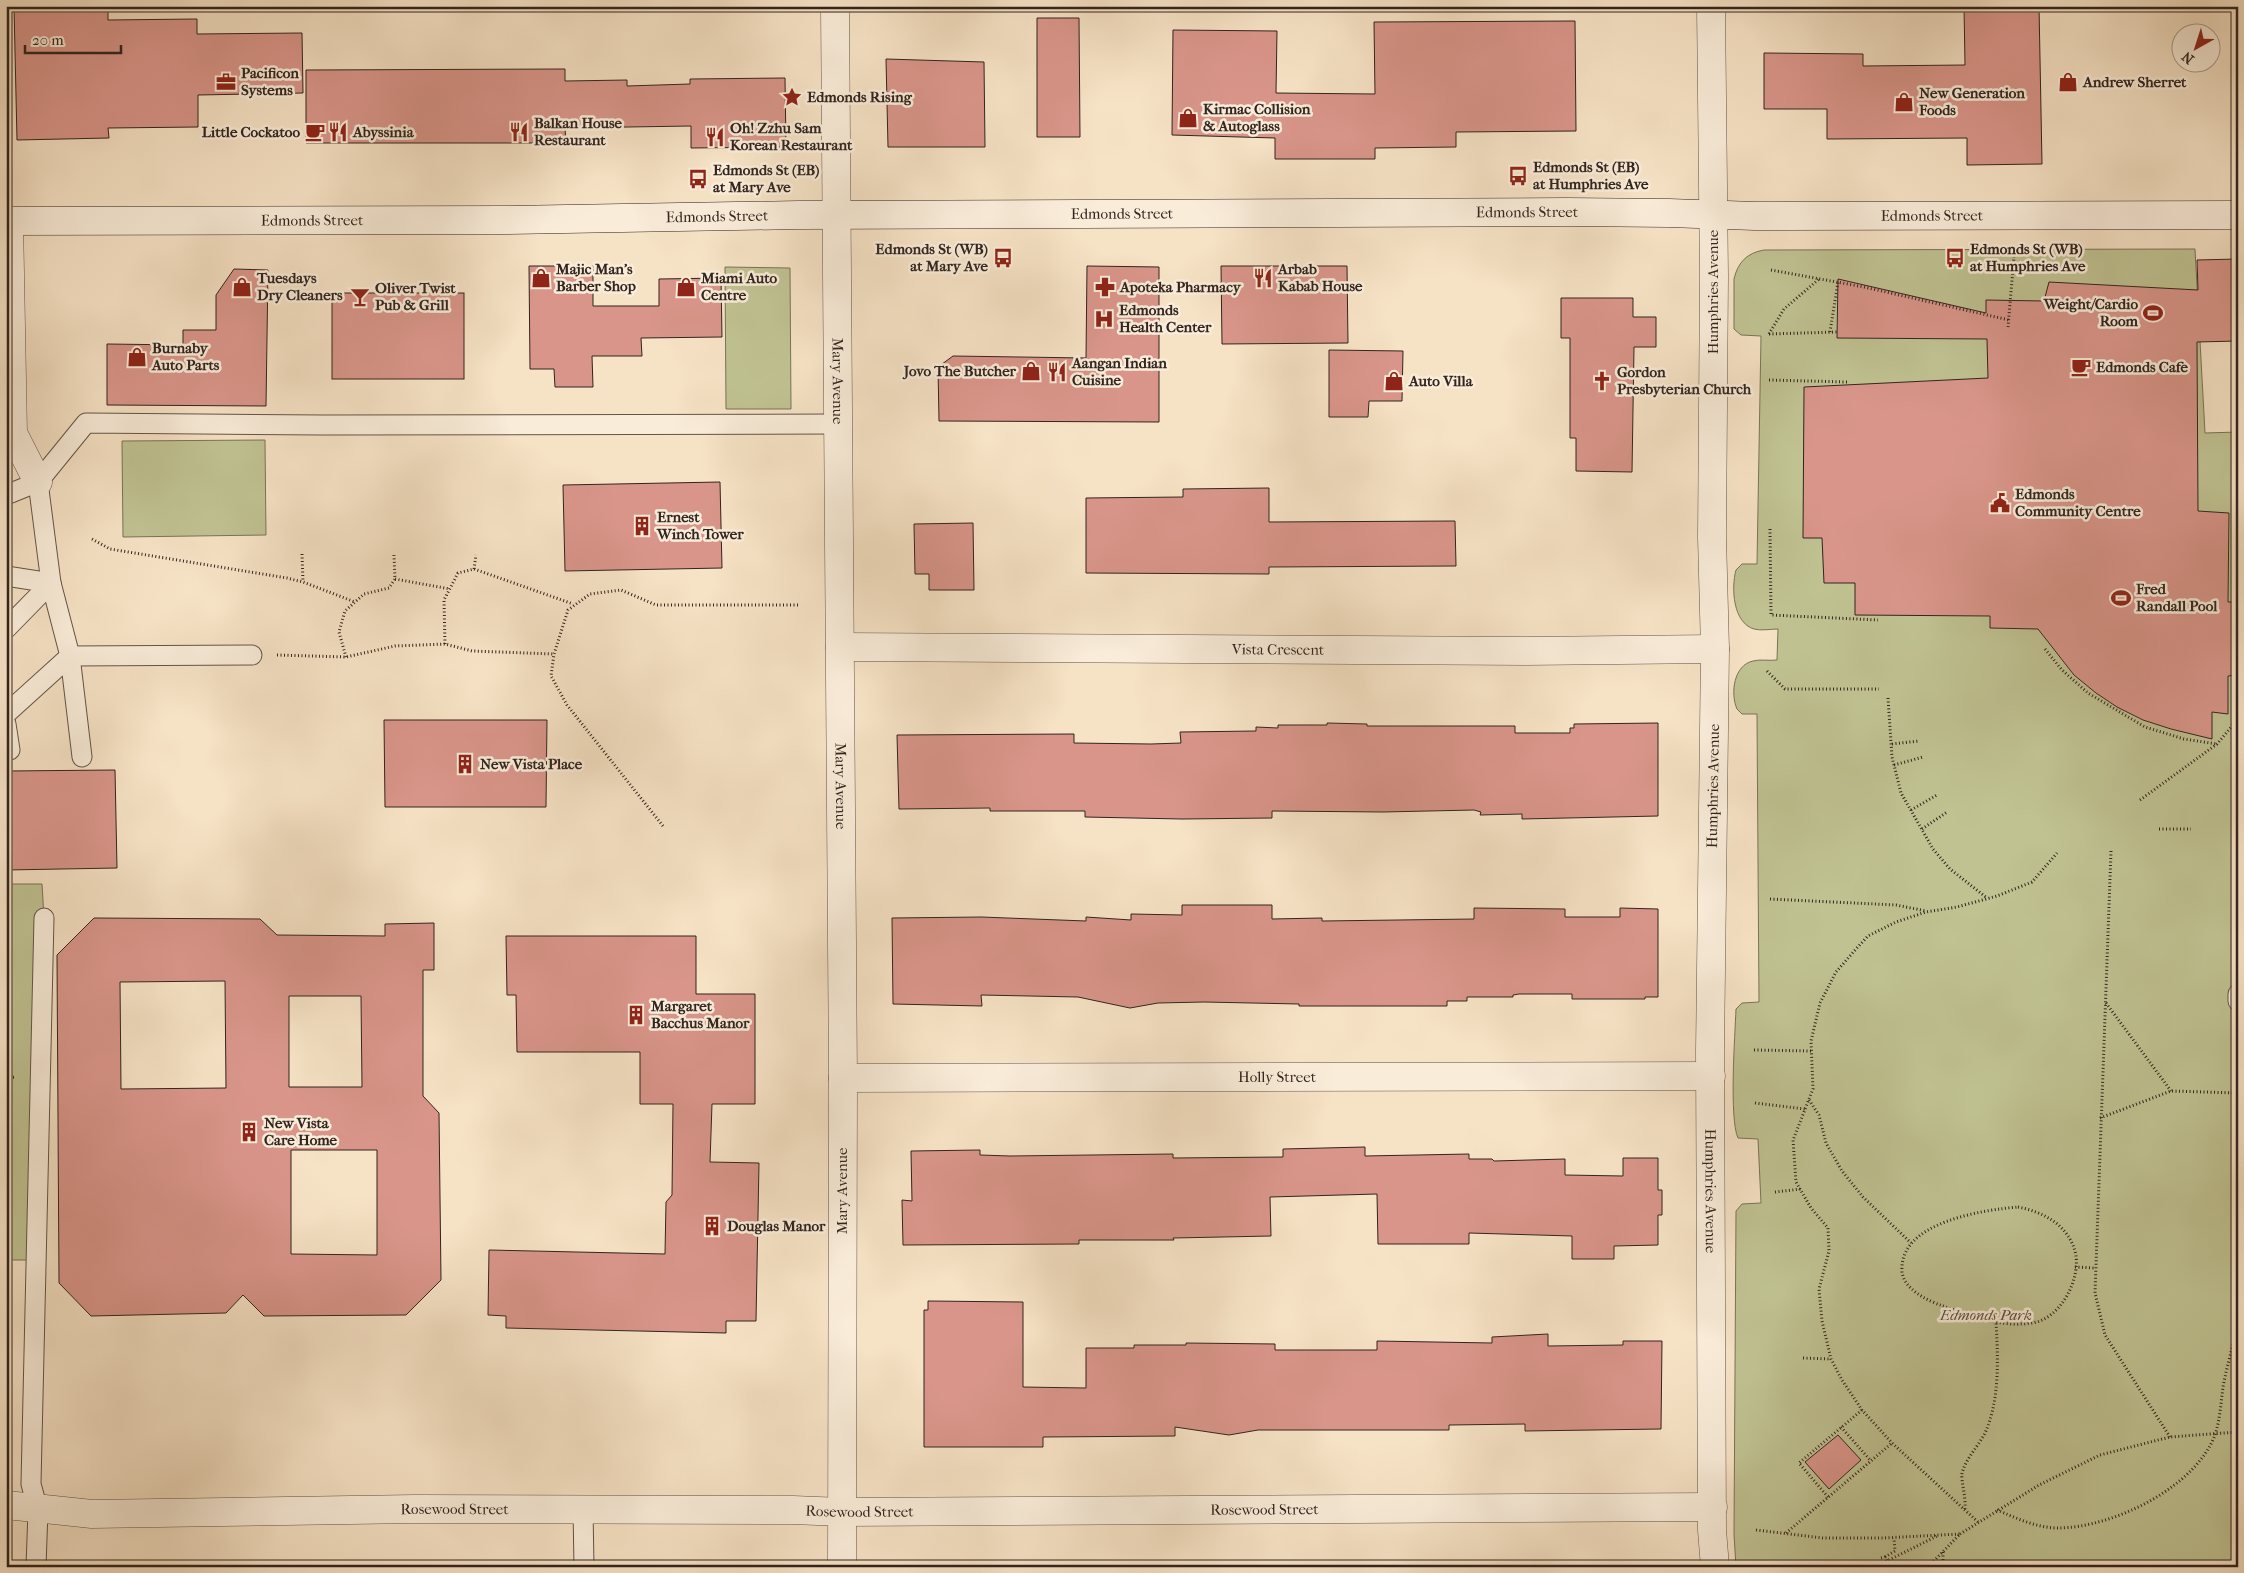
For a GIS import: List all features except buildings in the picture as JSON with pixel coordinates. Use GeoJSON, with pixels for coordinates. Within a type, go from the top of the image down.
{"type":"FeatureCollection","features":[{"type":"Feature","properties":{"kind":"street","name":"Mary Avenue"},"geometry":{"type":"LineString","coordinates":[[835,6],[843,1078],[842,1567]]}},
{"type":"Feature","properties":{"kind":"street","name":"Humphries Avenue"},"geometry":{"type":"LineString","coordinates":[[1711,6],[1714,277],[1712,537],[1716,649],[1711,1076],[1713,1507],[1715,1567]]}},
{"type":"Feature","properties":{"kind":"street","name":"Edmonds Street"},"geometry":{"type":"LineString","coordinates":[[8,221],[509,220],[836,215],[2238,215]]}},
{"type":"Feature","properties":{"kind":"street"},"geometry":{"type":"LineString","coordinates":[[8,221],[14,433],[38,482]]}},
{"type":"Feature","properties":{"kind":"street","name":"Vista Crescent"},"geometry":{"type":"LineString","coordinates":[[840,647],[1516,651],[1716,649]]}},
{"type":"Feature","properties":{"kind":"street","name":"Holly Street"},"geometry":{"type":"LineString","coordinates":[[843,1078],[1711,1076]]}},
{"type":"Feature","properties":{"kind":"street","name":"Rosewood Street"},"geometry":{"type":"LineString","coordinates":[[6,1505],[38,1510],[92,1514],[415,1509],[793,1510],[842,1512],[1713,1507]]}},
{"type":"Feature","properties":{"kind":"lane"},"geometry":{"type":"LineString","coordinates":[[6,494],[38,482],[86,423],[322,425],[838,424]]}},
{"type":"Feature","properties":{"kind":"lane"},"geometry":{"type":"LineString","coordinates":[[38,482],[51,583],[70,656],[82,757]]}},
{"type":"Feature","properties":{"kind":"lane"},"geometry":{"type":"LineString","coordinates":[[6,576],[51,583]]}},
{"type":"Feature","properties":{"kind":"lane"},"geometry":{"type":"LineString","coordinates":[[6,629],[51,583]]}},
{"type":"Feature","properties":{"kind":"lane"},"geometry":{"type":"LineString","coordinates":[[6,714],[70,656],[252,655]]}},
{"type":"Feature","properties":{"kind":"lane"},"geometry":{"type":"LineString","coordinates":[[6,724],[10,750]]}},
{"type":"Feature","properties":{"kind":"lane"},"geometry":{"type":"LineString","coordinates":[[36,1567],[38,1510],[31,1484],[44,918]]}},
{"type":"Feature","properties":{"kind":"lane"},"geometry":{"type":"LineString","coordinates":[[2238,994],[2238,1001]]}},
{"type":"Feature","properties":{"kind":"lane"},"geometry":{"type":"LineString","coordinates":[[583,1509],[584,1567]]}},
{"type":"Feature","properties":{"kind":"path"},"geometry":{"type":"LineString","coordinates":[[2008,327],[2014,257]]}},
{"type":"Feature","properties":{"kind":"path"},"geometry":{"type":"LineString","coordinates":[[1771,270],[1838,282],[2009,320]]}},
{"type":"Feature","properties":{"kind":"path"},"geometry":{"type":"LineString","coordinates":[[1819,279],[1784,309],[1768,334],[1837,332]]}},
{"type":"Feature","properties":{"kind":"path"},"geometry":{"type":"LineString","coordinates":[[1830,332],[1838,282]]}},
{"type":"Feature","properties":{"kind":"path"},"geometry":{"type":"LineString","coordinates":[[1769,380],[1847,382]]}},
{"type":"Feature","properties":{"kind":"path"},"geometry":{"type":"LineString","coordinates":[[1770,530],[1771,615],[1878,620]]}},
{"type":"Feature","properties":{"kind":"path"},"geometry":{"type":"LineString","coordinates":[[92,540],[110,549],[303,582],[355,602]]}},
{"type":"Feature","properties":{"kind":"path"},"geometry":{"type":"LineString","coordinates":[[302,554],[303,582]]}},
{"type":"Feature","properties":{"kind":"path"},"geometry":{"type":"LineString","coordinates":[[346,657],[340,632],[345,611],[364,594],[389,588],[395,579],[394,555]]}},
{"type":"Feature","properties":{"kind":"path"},"geometry":{"type":"LineString","coordinates":[[474,569],[476,555]]}},
{"type":"Feature","properties":{"kind":"path"},"geometry":{"type":"LineString","coordinates":[[445,644],[444,600],[458,574],[474,569],[573,604]]}},
{"type":"Feature","properties":{"kind":"path"},"geometry":{"type":"LineString","coordinates":[[395,579],[450,590]]}},
{"type":"Feature","properties":{"kind":"path"},"geometry":{"type":"LineString","coordinates":[[663,826],[567,704],[551,676],[554,654],[568,610],[573,604],[590,594],[621,590],[656,605],[798,605]]}},
{"type":"Feature","properties":{"kind":"path"},"geometry":{"type":"LineString","coordinates":[[252,655],[346,657],[395,646],[445,644],[472,651],[554,654]]}},
{"type":"Feature","properties":{"kind":"path"},"geometry":{"type":"LineString","coordinates":[[2045,649],[2062,670],[2088,693],[2145,727],[2184,739],[2217,744]]}},
{"type":"Feature","properties":{"kind":"path"},"geometry":{"type":"LineString","coordinates":[[1767,672],[1785,690],[1878,689]]}},
{"type":"Feature","properties":{"kind":"path"},"geometry":{"type":"LineString","coordinates":[[1888,698],[1894,766],[1901,793],[1933,849],[1950,869],[1987,899]]}},
{"type":"Feature","properties":{"kind":"path"},"geometry":{"type":"LineString","coordinates":[[2140,800],[2217,744],[2238,719]]}},
{"type":"Feature","properties":{"kind":"path"},"geometry":{"type":"LineString","coordinates":[[1892,744],[1919,741]]}},
{"type":"Feature","properties":{"kind":"path"},"geometry":{"type":"LineString","coordinates":[[1894,766],[1923,757]]}},
{"type":"Feature","properties":{"kind":"path"},"geometry":{"type":"LineString","coordinates":[[1911,810],[1937,795]]}},
{"type":"Feature","properties":{"kind":"path"},"geometry":{"type":"LineString","coordinates":[[1922,830],[1947,812]]}},
{"type":"Feature","properties":{"kind":"path"},"geometry":{"type":"LineString","coordinates":[[2159,829],[2191,829]]}},
{"type":"Feature","properties":{"kind":"path"},"geometry":{"type":"LineString","coordinates":[[2111,851],[2095,1293],[2105,1335],[2170,1437]]}},
{"type":"Feature","properties":{"kind":"path"},"geometry":{"type":"LineString","coordinates":[[1978,1522],[1892,1443],[1862,1410],[1842,1380],[1831,1359],[1822,1322],[1819,1289],[1829,1251],[1828,1228],[1811,1208],[1796,1182],[1793,1140],[1813,1089],[1811,1041],[1820,1002],[1836,972],[1868,936],[1896,922],[1926,912],[1957,907],[1987,899],[2032,882],[2057,853]]}},
{"type":"Feature","properties":{"kind":"path"},"geometry":{"type":"LineString","coordinates":[[1770,899],[1896,904],[1926,912]]}},
{"type":"Feature","properties":{"kind":"path"},"geometry":{"type":"LineString","coordinates":[[2106,1004],[2171,1091]]}},
{"type":"Feature","properties":{"kind":"path"},"geometry":{"type":"LineString","coordinates":[[1754,1050],[1811,1051]]}},
{"type":"Feature","properties":{"kind":"path"},"geometry":{"type":"LineString","coordinates":[[2100,1118],[2171,1091],[2238,1093]]}},
{"type":"Feature","properties":{"kind":"path"},"geometry":{"type":"LineString","coordinates":[[1809,1100],[1819,1116],[1826,1143],[1842,1171],[1863,1197],[1911,1243]]}},
{"type":"Feature","properties":{"kind":"path"},"geometry":{"type":"LineString","coordinates":[[1755,1102],[1805,1109]]}},
{"type":"Feature","properties":{"kind":"path"},"geometry":{"type":"LineString","coordinates":[[1775,1192],[1801,1189]]}},
{"type":"Feature","properties":{"kind":"path"},"geometry":{"type":"LineString","coordinates":[[2018,1207],[2036,1210],[2055,1221],[2067,1236],[2075,1252],[2075,1267],[2066,1297],[2058,1308],[2046,1318],[2033,1323],[1996,1322],[1935,1303],[1908,1284],[1902,1273],[1903,1256],[1911,1243],[1927,1231],[1946,1222],[1991,1210],[2018,1207]]}},
{"type":"Feature","properties":{"kind":"path"},"geometry":{"type":"LineString","coordinates":[[2075,1267],[2096,1268]]}},
{"type":"Feature","properties":{"kind":"path"},"geometry":{"type":"LineString","coordinates":[[1964,1509],[1966,1496],[1962,1475],[1971,1455],[1984,1434],[1992,1414],[1996,1387],[1996,1322]]}},
{"type":"Feature","properties":{"kind":"path"},"geometry":{"type":"LineString","coordinates":[[1997,1510],[2028,1522],[2057,1528],[2085,1526],[2128,1512],[2168,1491],[2198,1464],[2215,1433],[2238,1324]]}},
{"type":"Feature","properties":{"kind":"path"},"geometry":{"type":"LineString","coordinates":[[1803,1358],[1831,1359]]}},
{"type":"Feature","properties":{"kind":"path"},"geometry":{"type":"LineString","coordinates":[[1828,1497],[1798,1463],[1862,1410]]}},
{"type":"Feature","properties":{"kind":"path"},"geometry":{"type":"LineString","coordinates":[[1842,1427],[1871,1461]]}},
{"type":"Feature","properties":{"kind":"path"},"geometry":{"type":"LineString","coordinates":[[1928,1567],[1960,1534],[1978,1522],[2039,1485],[2100,1455],[2170,1437],[2238,1432]]}},
{"type":"Feature","properties":{"kind":"path"},"geometry":{"type":"LineString","coordinates":[[1786,1534],[1892,1443]]}},
{"type":"Feature","properties":{"kind":"path"},"geometry":{"type":"LineString","coordinates":[[1756,1530],[1824,1538],[1894,1538],[1960,1534]]}},
{"type":"Feature","properties":{"kind":"path"},"geometry":{"type":"LineString","coordinates":[[1894,1538],[1895,1551],[1883,1557],[1887,1562],[1938,1535]]}},
{"type":"Feature","properties":{"kind":"path"},"geometry":{"type":"LineString","coordinates":[[1943,1551],[1943,1567]]}},
{"type":"Feature","properties":{"kind":"green space","name":"Edmonds Park"},"geometry":{"type":"Polygon","coordinates":[[[2195,249],[2205,433],[2238,432],[2238,1567],[1736,1567],[1734,1534],[1736,1211],[1742,1204],[1761,1203],[1758,1139],[1738,1138],[1734,1113],[1733,1076],[1736,1009],[1742,1003],[1759,1002],[1757,714],[1742,714],[1737,709],[1734,688],[1738,674],[1747,664],[1756,660],[1777,660],[1778,629],[1757,630],[1747,625],[1742,620],[1735,604],[1734,577],[1736,570],[1742,564],[1757,564],[1761,336],[1741,335],[1734,329],[1734,279],[1736,273],[1744,259],[1753,253],[1764,250],[2195,249]]]}},
{"type":"Feature","properties":{"kind":"green space"},"geometry":{"type":"Polygon","coordinates":[[[725,267],[790,268],[791,409],[726,409],[725,267]]]}},
{"type":"Feature","properties":{"kind":"green space"},"geometry":{"type":"Polygon","coordinates":[[[265,440],[266,535],[123,537],[122,441],[265,440]]]}},
{"type":"Feature","properties":{"kind":"green space"},"geometry":{"type":"Polygon","coordinates":[[[6,884],[42,884],[44,918],[36,1260],[6,1260],[6,884]]]}},
{"type":"Feature","properties":{"kind":"place","name":"Pacificon Systems"},"geometry":{"type":"Point","coordinates":[226,82]}},
{"type":"Feature","properties":{"kind":"place","name":"Andrew Sherret"},"geometry":{"type":"Point","coordinates":[2068,82]}},
{"type":"Feature","properties":{"kind":"place","name":"Edmonds Rising"},"geometry":{"type":"Point","coordinates":[792,97]}},
{"type":"Feature","properties":{"kind":"place","name":"New Generation Foods"},"geometry":{"type":"Point","coordinates":[1904,102]}},
{"type":"Feature","properties":{"kind":"place","name":"Kirmac Collision & Autoglass"},"geometry":{"type":"Point","coordinates":[1188,118]}},
{"type":"Feature","properties":{"kind":"place","name":"Little Cockatoo"},"geometry":{"type":"Point","coordinates":[315,132]}},
{"type":"Feature","properties":{"kind":"place","name":"Abyssinia"},"geometry":{"type":"Point","coordinates":[338,132]}},
{"type":"Feature","properties":{"kind":"place","name":"Balkan House Restaurant"},"geometry":{"type":"Point","coordinates":[519,132]}},
{"type":"Feature","properties":{"kind":"place","name":"Oh! Zzhu Sam Korean Restaurant"},"geometry":{"type":"Point","coordinates":[715,137]}},
{"type":"Feature","properties":{"kind":"place","name":"Edmonds St (EB) at Humphries Ave"},"geometry":{"type":"Point","coordinates":[1518,176]}},
{"type":"Feature","properties":{"kind":"place","name":"Edmonds St (EB) at Mary Ave"},"geometry":{"type":"Point","coordinates":[698,179]}},
{"type":"Feature","properties":{"kind":"place","name":"Edmonds St (WB) at Mary Ave"},"geometry":{"type":"Point","coordinates":[1003,258]}},
{"type":"Feature","properties":{"kind":"place","name":"Edmonds St (WB) at Humphries Ave"},"geometry":{"type":"Point","coordinates":[1955,258]}},
{"type":"Feature","properties":{"kind":"place","name":"Majic Man's Barber Shop"},"geometry":{"type":"Point","coordinates":[541,278]}},
{"type":"Feature","properties":{"kind":"place","name":"Arbab Kabab House"},"geometry":{"type":"Point","coordinates":[1263,278]}},
{"type":"Feature","properties":{"kind":"place","name":"Tuesdays Dry Cleaners"},"geometry":{"type":"Point","coordinates":[242,287]}},
{"type":"Feature","properties":{"kind":"place","name":"Miami Auto Centre"},"geometry":{"type":"Point","coordinates":[686,287]}},
{"type":"Feature","properties":{"kind":"place","name":"Apoteka Pharmacy"},"geometry":{"type":"Point","coordinates":[1105,287]}},
{"type":"Feature","properties":{"kind":"place","name":"Oliver Twist Pub & Grill"},"geometry":{"type":"Point","coordinates":[360,297]}},
{"type":"Feature","properties":{"kind":"place","name":"Weight/Cardio Room"},"geometry":{"type":"Point","coordinates":[2153,313]}},
{"type":"Feature","properties":{"kind":"place","name":"Edmonds Health Center"},"geometry":{"type":"Point","coordinates":[1104,319]}},
{"type":"Feature","properties":{"kind":"place","name":"Burnaby Auto Parts"},"geometry":{"type":"Point","coordinates":[137,357]}},
{"type":"Feature","properties":{"kind":"place","name":"Edmonds Cafe"},"geometry":{"type":"Point","coordinates":[2081,367]}},
{"type":"Feature","properties":{"kind":"place","name":"Jovo The Butcher"},"geometry":{"type":"Point","coordinates":[1031,371]}},
{"type":"Feature","properties":{"kind":"place","name":"Aangan Indian Cuisine"},"geometry":{"type":"Point","coordinates":[1057,372]}},
{"type":"Feature","properties":{"kind":"place","name":"Auto Villa"},"geometry":{"type":"Point","coordinates":[1394,381]}},
{"type":"Feature","properties":{"kind":"place","name":"Gordon Presbyterian Church"},"geometry":{"type":"Point","coordinates":[1602,381]}},
{"type":"Feature","properties":{"kind":"place","name":"Edmonds Community Centre"},"geometry":{"type":"Point","coordinates":[2000,503]}},
{"type":"Feature","properties":{"kind":"place","name":"Ernest Winch Tower"},"geometry":{"type":"Point","coordinates":[642,526]}},
{"type":"Feature","properties":{"kind":"place","name":"Fred Randall Pool"},"geometry":{"type":"Point","coordinates":[2121,598]}},
{"type":"Feature","properties":{"kind":"place","name":"New Vista Place"},"geometry":{"type":"Point","coordinates":[465,764]}},
{"type":"Feature","properties":{"kind":"place","name":"Margaret Bacchus Manor"},"geometry":{"type":"Point","coordinates":[636,1015]}},
{"type":"Feature","properties":{"kind":"place","name":"New Vista Care Home"},"geometry":{"type":"Point","coordinates":[249,1132]}},
{"type":"Feature","properties":{"kind":"place","name":"Douglas Manor"},"geometry":{"type":"Point","coordinates":[712,1226]}}]}
